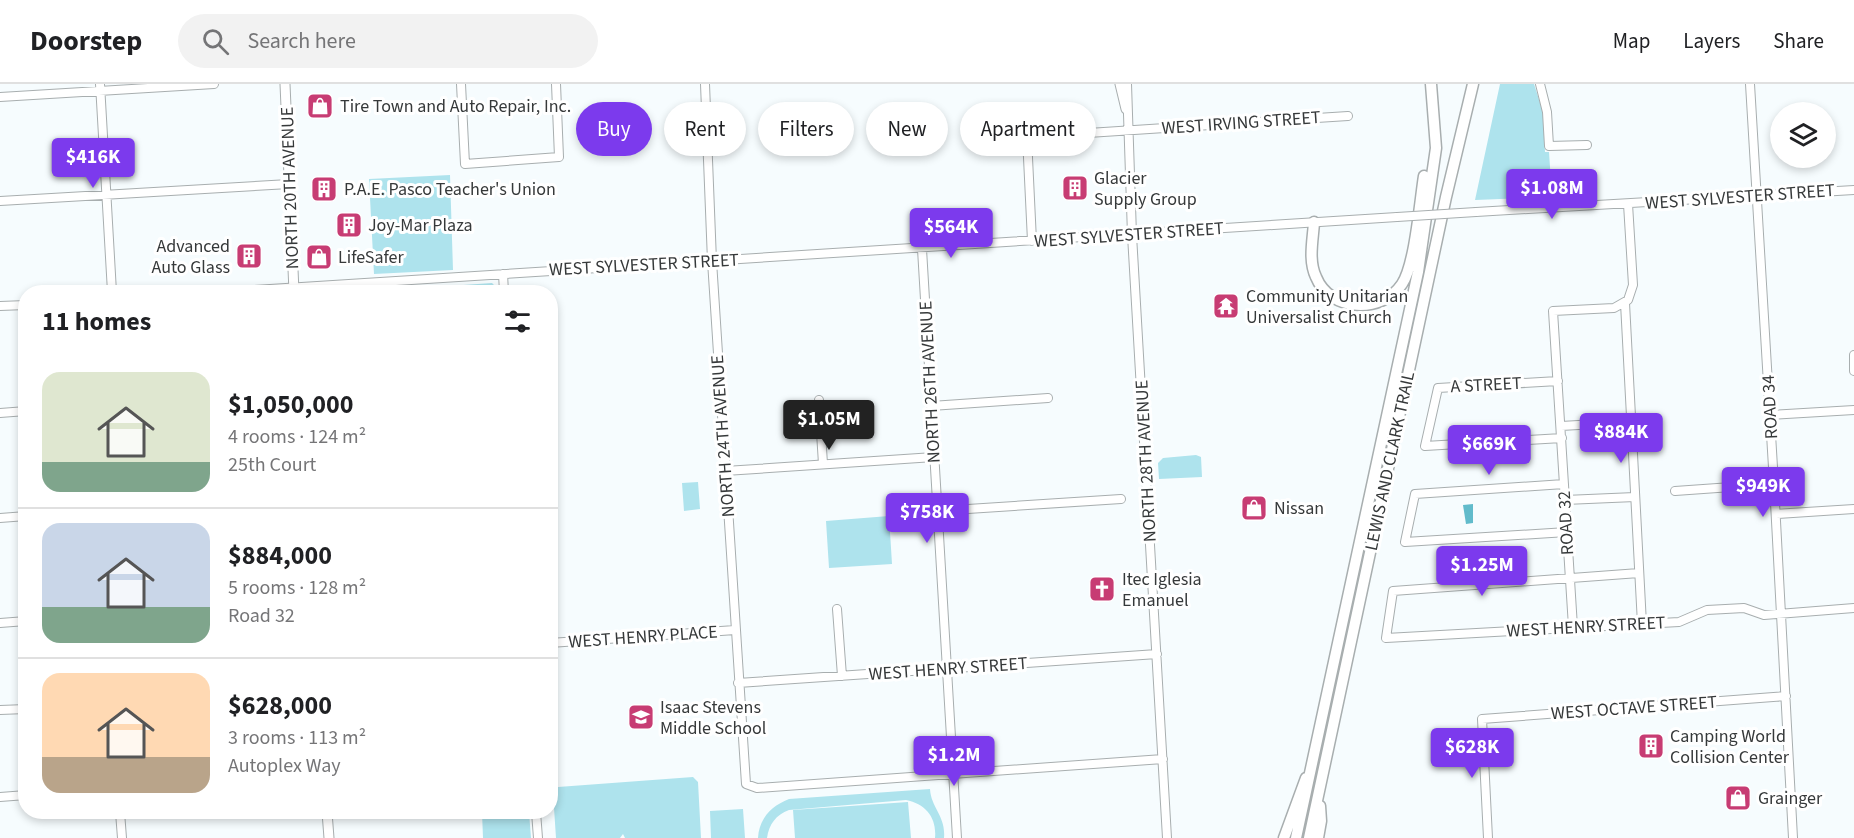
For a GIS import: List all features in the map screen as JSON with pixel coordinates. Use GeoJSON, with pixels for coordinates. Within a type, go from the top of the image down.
{"type":"FeatureCollection","features":[{"type":"Feature","properties":{"kind":"highway","name":"LEWIS AND CLARK TRAIL"},"geometry":{"type":"LineString","coordinates":[[1296,838],[1313,768],[1418,272],[1436,148],[1431,84]]}},
{"type":"Feature","properties":{"kind":"highway","name":"LEWIS AND CLARK TRAIL"},"geometry":{"type":"LineString","coordinates":[[1309,838],[1410,365],[1473,84]]}},
{"type":"Feature","properties":{"kind":"highway"},"geometry":{"type":"LineString","coordinates":[[1314,222],[1313,269],[1316,279],[1329,294],[1345,303],[1362,306],[1382,302],[1397,291],[1404,281],[1411,258],[1429,135],[1435,117]]}},
{"type":"Feature","properties":{"kind":"highway"},"geometry":{"type":"LineString","coordinates":[[1284,838],[1302,783],[1313,768]]}},
{"type":"Feature","properties":{"kind":"highway"},"geometry":{"type":"LineString","coordinates":[[1318,838],[1321,821],[1319,795]]}},
{"type":"Feature","properties":{"kind":"main road","name":"NORTH 20TH AVENUE"},"geometry":{"type":"LineString","coordinates":[[285,84],[294,285]]}},
{"type":"Feature","properties":{"kind":"main road"},"geometry":{"type":"LineString","coordinates":[[1120,84],[1126,109]]}},
{"type":"Feature","properties":{"kind":"main road"},"geometry":{"type":"LineString","coordinates":[[328,819],[329,838]]}},
{"type":"Feature","properties":{"kind":"street"},"geometry":{"type":"LineString","coordinates":[[0,97],[100,87],[214,84]]}},
{"type":"Feature","properties":{"kind":"street"},"geometry":{"type":"LineString","coordinates":[[461,84],[465,164],[559,158],[556,84]]}},
{"type":"Feature","properties":{"kind":"street","name":"NORTH 24TH AVENUE"},"geometry":{"type":"LineString","coordinates":[[705,84],[712,261],[746,784],[757,788],[953,774]]}},
{"type":"Feature","properties":{"kind":"street","name":"NORTH 28TH AVENUE"},"geometry":{"type":"LineString","coordinates":[[1127,84],[1126,109],[1132,235],[1167,838]]}},
{"type":"Feature","properties":{"kind":"street"},"geometry":{"type":"LineString","coordinates":[[1539,84],[1547,112],[1549,146],[1587,145]]}},
{"type":"Feature","properties":{"kind":"street","name":"ROAD 34"},"geometry":{"type":"LineString","coordinates":[[1750,84],[1793,838]]}},
{"type":"Feature","properties":{"kind":"street"},"geometry":{"type":"LineString","coordinates":[[100,87],[112,285]]}},
{"type":"Feature","properties":{"kind":"street","name":"WEST IRVING STREET"},"geometry":{"type":"LineString","coordinates":[[1032,241],[1027,137],[1348,116]]}},
{"type":"Feature","properties":{"kind":"street"},"geometry":{"type":"LineString","coordinates":[[0,201],[289,184]]}},
{"type":"Feature","properties":{"kind":"street","name":"WEST SYLVESTER STREET"},"geometry":{"type":"LineString","coordinates":[[359,285],[1314,222],[1854,190]]}},
{"type":"Feature","properties":{"kind":"street"},"geometry":{"type":"LineString","coordinates":[[1628,204],[1633,285],[1630,296],[1624,303],[1642,624]]}},
{"type":"Feature","properties":{"kind":"street","name":"NORTH 26TH AVENUE"},"geometry":{"type":"LineString","coordinates":[[922,249],[957,838]]}},
{"type":"Feature","properties":{"kind":"street"},"geometry":{"type":"LineString","coordinates":[[503,274],[504,285]]}},
{"type":"Feature","properties":{"kind":"street","name":"ROAD 32"},"geometry":{"type":"LineString","coordinates":[[1573,627],[1553,311],[1614,308],[1624,303]]}},
{"type":"Feature","properties":{"kind":"street"},"geometry":{"type":"LineString","coordinates":[[0,306],[18,305]]}},
{"type":"Feature","properties":{"kind":"street"},"geometry":{"type":"LineString","coordinates":[[1854,355],[1854,371]]}},
{"type":"Feature","properties":{"kind":"street","name":"A STREET"},"geometry":{"type":"LineString","coordinates":[[1558,381],[1438,388],[1425,446],[1562,438]]}},
{"type":"Feature","properties":{"kind":"street"},"geometry":{"type":"LineString","coordinates":[[931,406],[1048,398]]}},
{"type":"Feature","properties":{"kind":"street"},"geometry":{"type":"LineString","coordinates":[[819,400],[823,464]]}},
{"type":"Feature","properties":{"kind":"street"},"geometry":{"type":"LineString","coordinates":[[1770,415],[1854,410]]}},
{"type":"Feature","properties":{"kind":"street"},"geometry":{"type":"LineString","coordinates":[[0,413],[18,412]]}},
{"type":"Feature","properties":{"kind":"street"},"geometry":{"type":"LineString","coordinates":[[1561,426],[1631,422]]}},
{"type":"Feature","properties":{"kind":"street"},"geometry":{"type":"LineString","coordinates":[[725,471],[934,457]]}},
{"type":"Feature","properties":{"kind":"street"},"geometry":{"type":"LineString","coordinates":[[1564,484],[1415,494],[1405,542],[1567,532]]}},
{"type":"Feature","properties":{"kind":"street"},"geometry":{"type":"LineString","coordinates":[[1675,491],[1774,484]]}},
{"type":"Feature","properties":{"kind":"street"},"geometry":{"type":"LineString","coordinates":[[1565,500],[1635,496]]}},
{"type":"Feature","properties":{"kind":"street"},"geometry":{"type":"LineString","coordinates":[[937,511],[1121,499]]}},
{"type":"Feature","properties":{"kind":"street"},"geometry":{"type":"LineString","coordinates":[[1776,514],[1854,509]]}},
{"type":"Feature","properties":{"kind":"street"},"geometry":{"type":"LineString","coordinates":[[0,518],[18,517]]}},
{"type":"Feature","properties":{"kind":"street"},"geometry":{"type":"LineString","coordinates":[[1569,578],[1639,573]]}},
{"type":"Feature","properties":{"kind":"street","name":"WEST HENRY STREET"},"geometry":{"type":"LineString","coordinates":[[1569,578],[1393,591],[1386,639],[1682,621],[1707,610],[1740,608],[1761,615],[1854,608]]}},
{"type":"Feature","properties":{"kind":"street"},"geometry":{"type":"LineString","coordinates":[[837,609],[842,676]]}},
{"type":"Feature","properties":{"kind":"street"},"geometry":{"type":"LineString","coordinates":[[0,623],[18,622]]}},
{"type":"Feature","properties":{"kind":"street","name":"WEST HENRY PLACE"},"geometry":{"type":"LineString","coordinates":[[558,642],[735,630]]}},
{"type":"Feature","properties":{"kind":"street","name":"WEST HENRY STREET"},"geometry":{"type":"LineString","coordinates":[[738,683],[1157,654]]}},
{"type":"Feature","properties":{"kind":"street","name":"WEST OCTAVE STREET"},"geometry":{"type":"LineString","coordinates":[[1488,838],[1482,719],[1786,696]]}},
{"type":"Feature","properties":{"kind":"street"},"geometry":{"type":"LineString","coordinates":[[0,710],[18,709]]}},
{"type":"Feature","properties":{"kind":"street"},"geometry":{"type":"LineString","coordinates":[[953,774],[1163,759]]}},
{"type":"Feature","properties":{"kind":"street"},"geometry":{"type":"LineString","coordinates":[[0,797],[18,796]]}},
{"type":"Feature","properties":{"kind":"street"},"geometry":{"type":"LineString","coordinates":[[121,819],[122,838]]}},
{"type":"Feature","properties":{"kind":"street"},"geometry":{"type":"LineString","coordinates":[[537,819],[538,838]]}},
{"type":"Feature","properties":{"kind":"shaded area"},"geometry":{"type":"Polygon","coordinates":[[[1500,84],[1534,84],[1543,112],[1545,152],[1549,152],[1552,197],[1475,200],[1500,84]]]}},
{"type":"Feature","properties":{"kind":"shaded area"},"geometry":{"type":"Polygon","coordinates":[[[450,175],[453,270],[374,274],[369,179],[450,175]]]}},
{"type":"Feature","properties":{"kind":"shaded area"},"geometry":{"type":"Polygon","coordinates":[[[492,283],[494,285],[463,285],[492,283]]]}},
{"type":"Feature","properties":{"kind":"shaded area"},"geometry":{"type":"Polygon","coordinates":[[[1196,455],[1201,457],[1202,477],[1159,479],[1158,463],[1163,458],[1196,455]]]}},
{"type":"Feature","properties":{"kind":"shaded area"},"geometry":{"type":"Polygon","coordinates":[[[698,482],[700,509],[684,511],[682,483],[698,482]]]}},
{"type":"Feature","properties":{"kind":"shaded area"},"geometry":{"type":"Polygon","coordinates":[[[1473,504],[1473,523],[1466,524],[1463,505],[1473,504]]]}},
{"type":"Feature","properties":{"kind":"shaded area"},"geometry":{"type":"Polygon","coordinates":[[[889,516],[892,564],[829,568],[826,521],[889,516]]]}},
{"type":"Feature","properties":{"kind":"shaded area"},"geometry":{"type":"Polygon","coordinates":[[[693,777],[698,782],[701,838],[625,838],[623,834],[620,838],[556,838],[555,819],[558,819],[558,787],[693,777]]]}},
{"type":"Feature","properties":{"kind":"shaded area"},"geometry":{"type":"Polygon","coordinates":[[[930,789],[943,824],[944,838],[935,838],[934,824],[929,813],[919,805],[906,800],[789,810],[774,821],[769,828],[767,838],[758,838],[767,814],[777,805],[789,799],[930,789]]]}},
{"type":"Feature","properties":{"kind":"shaded area"},"geometry":{"type":"Polygon","coordinates":[[[908,802],[911,838],[795,838],[793,810],[908,802]]]}},
{"type":"Feature","properties":{"kind":"shaded area"},"geometry":{"type":"Polygon","coordinates":[[[743,809],[745,838],[711,838],[710,811],[743,809]]]}},
{"type":"Feature","properties":{"kind":"shaded area"},"geometry":{"type":"Polygon","coordinates":[[[482,819],[530,819],[531,838],[483,838],[482,819]]]}},
{"type":"Feature","properties":{"kind":"place","name":"Tire Town and Auto Repair, Inc."},"geometry":{"type":"Point","coordinates":[320,106]}},
{"type":"Feature","properties":{"kind":"place","name":"Glacier Supply Group"},"geometry":{"type":"Point","coordinates":[1075,188]}},
{"type":"Feature","properties":{"kind":"place","name":"P.A.E. Pasco Teacher's Union"},"geometry":{"type":"Point","coordinates":[324,189]}},
{"type":"Feature","properties":{"kind":"place","name":"Joy-Mar Plaza"},"geometry":{"type":"Point","coordinates":[349,225]}},
{"type":"Feature","properties":{"kind":"place","name":"Advanced Auto Glass"},"geometry":{"type":"Point","coordinates":[249,256]}},
{"type":"Feature","properties":{"kind":"place","name":"LifeSafer"},"geometry":{"type":"Point","coordinates":[319,257]}},
{"type":"Feature","properties":{"kind":"place","name":"Community Unitarian Universalist Church"},"geometry":{"type":"Point","coordinates":[1226,306]}},
{"type":"Feature","properties":{"kind":"place","name":"Nissan"},"geometry":{"type":"Point","coordinates":[1254,508]}},
{"type":"Feature","properties":{"kind":"place","name":"Itec Iglesia Emanuel"},"geometry":{"type":"Point","coordinates":[1102,589]}},
{"type":"Feature","properties":{"kind":"place","name":"Isaac Stevens Middle School"},"geometry":{"type":"Point","coordinates":[641,717]}},
{"type":"Feature","properties":{"kind":"place","name":"Camping World Collision Center"},"geometry":{"type":"Point","coordinates":[1651,746]}},
{"type":"Feature","properties":{"kind":"place","name":"Grainger"},"geometry":{"type":"Point","coordinates":[1738,798]}}]}
